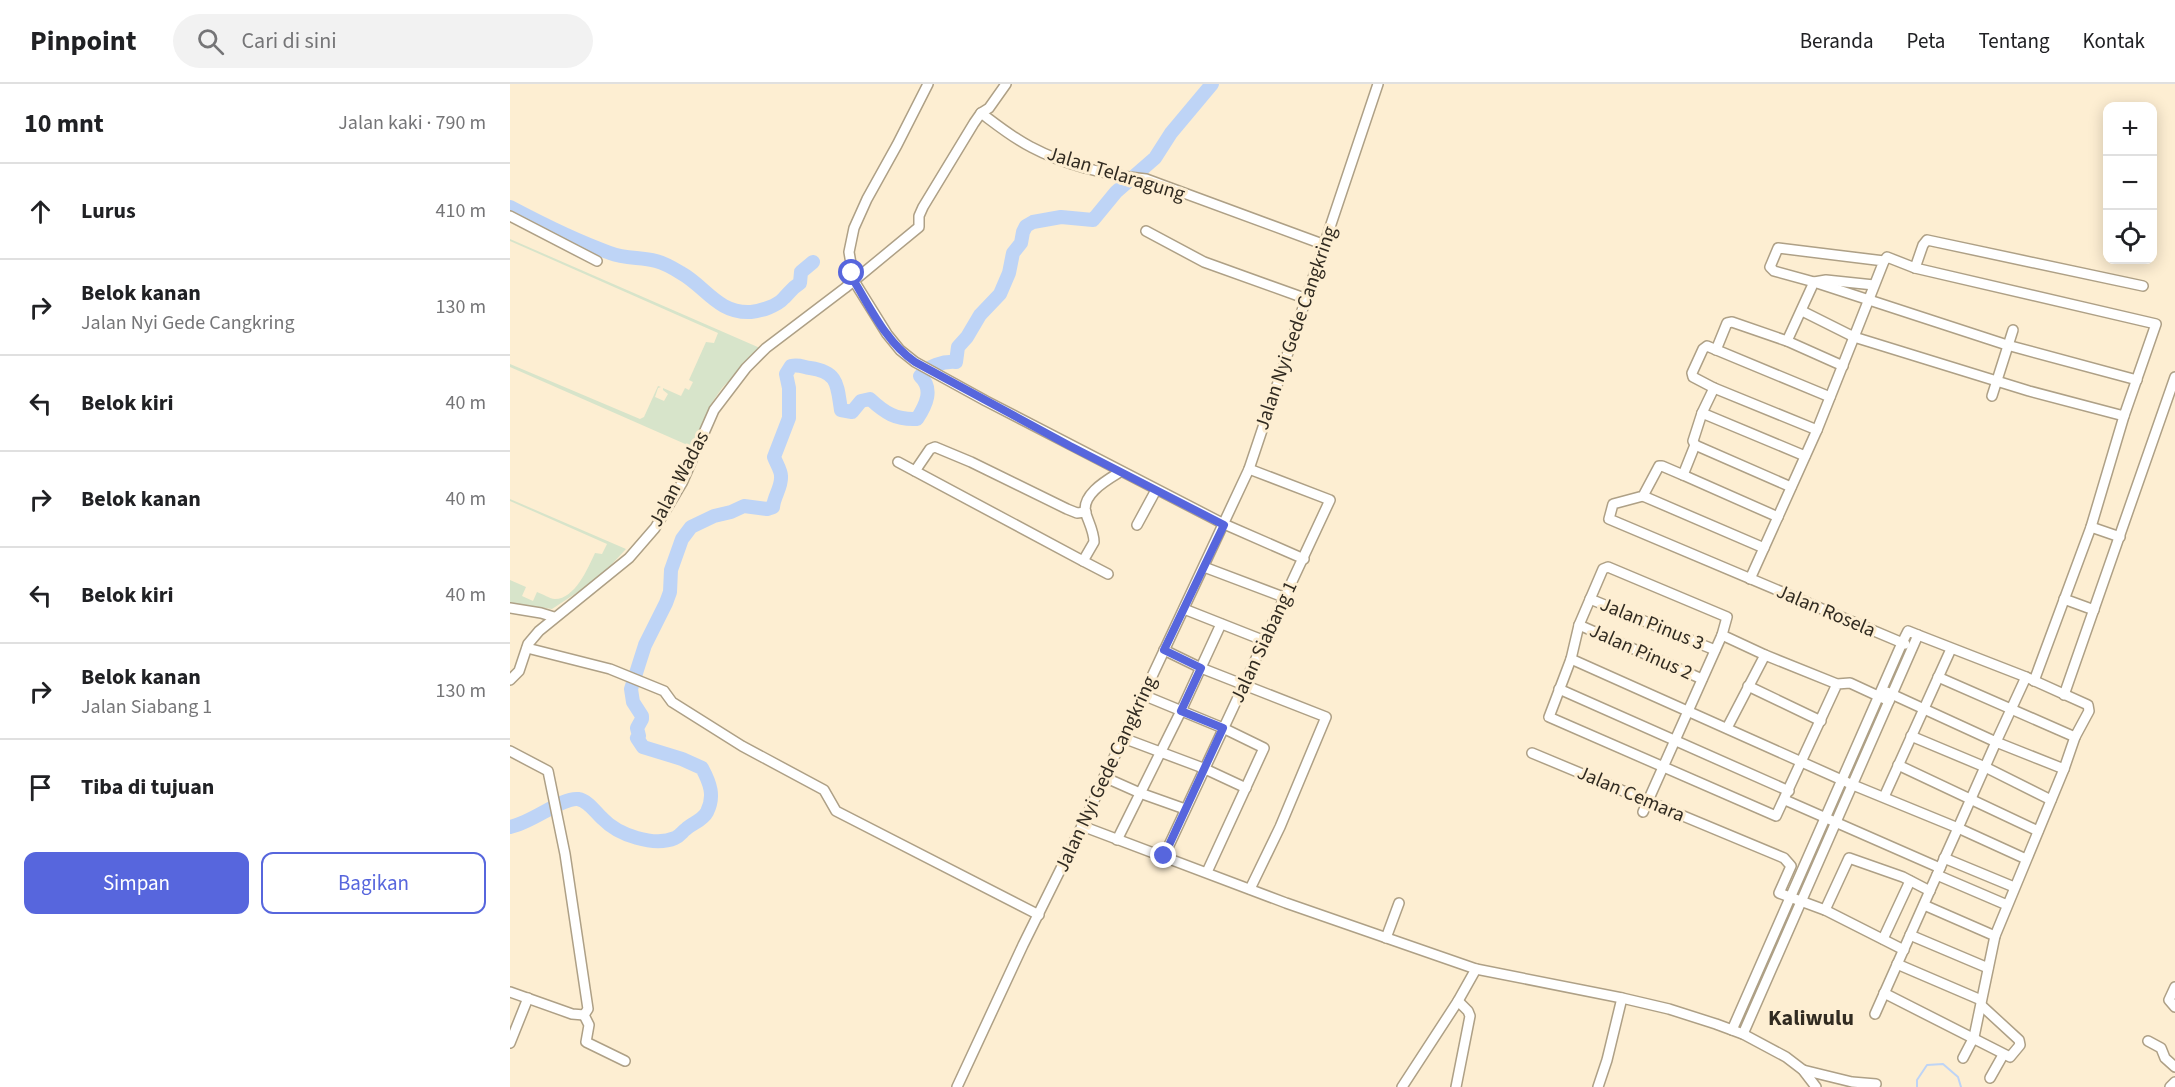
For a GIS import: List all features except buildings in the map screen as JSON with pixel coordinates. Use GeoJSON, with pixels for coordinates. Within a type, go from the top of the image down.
{"type":"FeatureCollection","features":[{"type":"Feature","properties":{"kind":"street"},"geometry":{"type":"LineString","coordinates":[[928,84],[867,199],[854,228],[849,252],[854,281],[887,334],[900,350],[915,362],[939,375],[1224,525],[1304,559]]}},
{"type":"Feature","properties":{"kind":"street","name":"Jalan Wadas"},"geometry":{"type":"LineString","coordinates":[[510,680],[519,670],[527,648],[536,634],[628,558],[656,528],[682,483],[714,410],[746,368],[766,348],[919,228],[923,207],[981,113],[989,108],[1006,84]]}},
{"type":"Feature","properties":{"kind":"street","name":"Jalan Nyi Gede Cangkring"},"geometry":{"type":"LineString","coordinates":[[957,1087],[1249,469],[1378,84]]}},
{"type":"Feature","properties":{"kind":"street","name":"Jalan Telaragung"},"geometry":{"type":"LineString","coordinates":[[981,113],[1023,142],[1046,154],[1121,176],[1146,179],[1325,245]]}},
{"type":"Feature","properties":{"kind":"street"},"geometry":{"type":"LineString","coordinates":[[510,216],[597,261]]}},
{"type":"Feature","properties":{"kind":"street"},"geometry":{"type":"LineString","coordinates":[[1146,231],[1200,260],[1307,299]]}},
{"type":"Feature","properties":{"kind":"street"},"geometry":{"type":"LineString","coordinates":[[1915,268],[1927,240],[2143,286]]}},
{"type":"Feature","properties":{"kind":"street"},"geometry":{"type":"LineString","coordinates":[[1884,261],[1782,247],[1777,249],[1771,269],[2007,345],[2138,380]]}},
{"type":"Feature","properties":{"kind":"street"},"geometry":{"type":"LineString","coordinates":[[1750,579],[1817,430],[1887,257],[1915,268],[2156,324],[2124,416],[2091,527],[2064,599],[2030,679],[2011,709],[1875,1014]]}},
{"type":"Feature","properties":{"kind":"street"},"geometry":{"type":"LineString","coordinates":[[1814,282],[1826,280],[1874,285]]}},
{"type":"Feature","properties":{"kind":"street"},"geometry":{"type":"LineString","coordinates":[[1787,341],[1814,282]]}},
{"type":"Feature","properties":{"kind":"street"},"geometry":{"type":"LineString","coordinates":[[1802,311],[1854,337],[1996,381],[2124,416]]}},
{"type":"Feature","properties":{"kind":"street"},"geometry":{"type":"LineString","coordinates":[[1716,350],[1729,321],[1787,341],[1842,366]]}},
{"type":"Feature","properties":{"kind":"street"},"geometry":{"type":"LineString","coordinates":[[1992,396],[2013,330]]}},
{"type":"Feature","properties":{"kind":"street"},"geometry":{"type":"LineString","coordinates":[[1817,430],[1714,388],[1692,375],[1703,349],[1707,346],[1830,398]]}},
{"type":"Feature","properties":{"kind":"street"},"geometry":{"type":"LineString","coordinates":[[2064,695],[2175,377]]}},
{"type":"Feature","properties":{"kind":"street"},"geometry":{"type":"LineString","coordinates":[[1683,475],[1695,446],[1693,441],[1702,413],[1714,388]]}},
{"type":"Feature","properties":{"kind":"street"},"geometry":{"type":"LineString","coordinates":[[1702,413],[1805,456]]}},
{"type":"Feature","properties":{"kind":"street"},"geometry":{"type":"LineString","coordinates":[[1695,446],[1791,487]]}},
{"type":"Feature","properties":{"kind":"street"},"geometry":{"type":"LineString","coordinates":[[915,471],[930,449],[935,447],[1077,513],[1086,512]]}},
{"type":"Feature","properties":{"kind":"street"},"geometry":{"type":"LineString","coordinates":[[898,462],[1107,574]]}},
{"type":"Feature","properties":{"kind":"street"},"geometry":{"type":"LineString","coordinates":[[1764,548],[1643,496],[1659,466],[1662,466],[1778,517]]}},
{"type":"Feature","properties":{"kind":"street","name":"Jalan Siabang 1"},"geometry":{"type":"LineString","coordinates":[[1164,856],[1203,768],[1245,685],[1330,500],[1249,469]]}},
{"type":"Feature","properties":{"kind":"street"},"geometry":{"type":"LineString","coordinates":[[1083,561],[1094,542],[1085,506],[1089,497],[1109,479],[1124,474]]}},
{"type":"Feature","properties":{"kind":"street"},"geometry":{"type":"LineString","coordinates":[[1137,525],[1156,490]]}},
{"type":"Feature","properties":{"kind":"street","name":"Jalan Rosela"},"geometry":{"type":"LineString","coordinates":[[1643,496],[1613,504],[1609,519],[1912,647]]}},
{"type":"Feature","properties":{"kind":"street"},"geometry":{"type":"LineString","coordinates":[[2091,527],[2120,537]]}},
{"type":"Feature","properties":{"kind":"street"},"geometry":{"type":"LineString","coordinates":[[1204,567],[1286,597]]}},
{"type":"Feature","properties":{"kind":"street"},"geometry":{"type":"LineString","coordinates":[[1643,812],[1649,801],[1663,767],[1722,635],[1726,617],[1608,567],[1603,569],[1579,625],[1571,659],[1550,719],[1663,767],[1776,816],[1803,762],[1837,684]]}},
{"type":"Feature","properties":{"kind":"street","name":"Jalan Pinus 3"},"geometry":{"type":"LineString","coordinates":[[1590,598],[1715,650]]}},
{"type":"Feature","properties":{"kind":"street"},"geometry":{"type":"LineString","coordinates":[[2064,599],[2094,610]]}},
{"type":"Feature","properties":{"kind":"street"},"geometry":{"type":"LineString","coordinates":[[510,609],[541,613],[554,618]]}},
{"type":"Feature","properties":{"kind":"street"},"geometry":{"type":"LineString","coordinates":[[1184,609],[1265,641]]}},
{"type":"Feature","properties":{"kind":"street"},"geometry":{"type":"LineString","coordinates":[[1117,840],[1221,624]]}},
{"type":"Feature","properties":{"kind":"street","name":"Jalan Pinus 2"},"geometry":{"type":"LineString","coordinates":[[1579,625],[1702,679]]}},
{"type":"Feature","properties":{"kind":"street"},"geometry":{"type":"LineString","coordinates":[[1732,1030],[1908,631],[2030,679],[2088,705],[2089,708],[2075,737],[1995,936],[1974,1037],[1963,1058]]}},
{"type":"Feature","properties":{"kind":"street"},"geometry":{"type":"LineString","coordinates":[[1722,635],[1837,684],[1850,683],[1923,708],[1996,742],[2064,769]]}},
{"type":"Feature","properties":{"kind":"street"},"geometry":{"type":"LineString","coordinates":[[1743,1034],[1918,635]]}},
{"type":"Feature","properties":{"kind":"street"},"geometry":{"type":"LineString","coordinates":[[527,648],[610,669],[664,691],[672,702],[742,746],[824,790],[836,811],[846,817],[1039,915]]}},
{"type":"Feature","properties":{"kind":"street"},"geometry":{"type":"LineString","coordinates":[[1884,797],[1951,649]]}},
{"type":"Feature","properties":{"kind":"street"},"geometry":{"type":"LineString","coordinates":[[1164,650],[1201,668],[1326,716],[1327,719],[1280,827],[1250,890]]}},
{"type":"Feature","properties":{"kind":"street"},"geometry":{"type":"LineString","coordinates":[[1727,728],[1765,655]]}},
{"type":"Feature","properties":{"kind":"street"},"geometry":{"type":"LineString","coordinates":[[1571,659],[1852,785],[1958,828],[2026,859]]}},
{"type":"Feature","properties":{"kind":"street"},"geometry":{"type":"LineString","coordinates":[[1938,677],[2075,737]]}},
{"type":"Feature","properties":{"kind":"street"},"geometry":{"type":"LineString","coordinates":[[1748,686],[1821,721]]}},
{"type":"Feature","properties":{"kind":"street"},"geometry":{"type":"LineString","coordinates":[[1559,689],[1675,740],[1787,796],[1835,824],[2007,905]]}},
{"type":"Feature","properties":{"kind":"street"},"geometry":{"type":"LineString","coordinates":[[1143,695],[1223,728],[1264,748],[1207,872]]}},
{"type":"Feature","properties":{"kind":"street"},"geometry":{"type":"LineString","coordinates":[[1911,736],[1985,767],[2051,800]]}},
{"type":"Feature","properties":{"kind":"street"},"geometry":{"type":"LineString","coordinates":[[1123,738],[1203,768],[1246,788]]}},
{"type":"Feature","properties":{"kind":"street"},"geometry":{"type":"LineString","coordinates":[[510,752],[548,771],[556,806],[588,1009],[584,1015]]}},
{"type":"Feature","properties":{"kind":"street","name":"Jalan Cemara"},"geometry":{"type":"LineString","coordinates":[[1532,753],[1788,861],[1791,866],[1779,893],[1790,897]]}},
{"type":"Feature","properties":{"kind":"street"},"geometry":{"type":"LineString","coordinates":[[1898,765],[2038,831]]}},
{"type":"Feature","properties":{"kind":"street"},"geometry":{"type":"LineString","coordinates":[[1104,777],[1185,809]]}},
{"type":"Feature","properties":{"kind":"street"},"geometry":{"type":"LineString","coordinates":[[1082,826],[1250,890],[1386,938],[1422,948],[1476,969],[1669,1009],[1732,1030],[1786,1057],[1803,1070],[1816,1087]]}},
{"type":"Feature","properties":{"kind":"street"},"geometry":{"type":"LineString","coordinates":[[1825,910],[1850,858],[1853,857],[1930,891]]}},
{"type":"Feature","properties":{"kind":"street"},"geometry":{"type":"LineString","coordinates":[[1944,858],[2014,887]]}},
{"type":"Feature","properties":{"kind":"street"},"geometry":{"type":"LineString","coordinates":[[1883,939],[1910,881]]}},
{"type":"Feature","properties":{"kind":"street"},"geometry":{"type":"LineString","coordinates":[[1790,897],[1825,910],[1904,950]]}},
{"type":"Feature","properties":{"kind":"street"},"geometry":{"type":"LineString","coordinates":[[1386,938],[1399,903]]}},
{"type":"Feature","properties":{"kind":"street"},"geometry":{"type":"LineString","coordinates":[[1924,905],[1995,936]]}},
{"type":"Feature","properties":{"kind":"street"},"geometry":{"type":"LineString","coordinates":[[1910,935],[1988,968]]}},
{"type":"Feature","properties":{"kind":"street"},"geometry":{"type":"LineString","coordinates":[[1884,993],[1974,1037],[2003,1055],[2012,1056],[2020,1043],[1981,1003],[1897,964]]}},
{"type":"Feature","properties":{"kind":"street"},"geometry":{"type":"LineString","coordinates":[[1402,1087],[1476,969]]}},
{"type":"Feature","properties":{"kind":"street"},"geometry":{"type":"LineString","coordinates":[[2175,987],[2169,1000],[2175,1007]]}},
{"type":"Feature","properties":{"kind":"street"},"geometry":{"type":"LineString","coordinates":[[510,993],[572,1014],[584,1015]]}},
{"type":"Feature","properties":{"kind":"street"},"geometry":{"type":"LineString","coordinates":[[510,1043],[528,998]]}},
{"type":"Feature","properties":{"kind":"street"},"geometry":{"type":"LineString","coordinates":[[1598,1087],[1622,998]]}},
{"type":"Feature","properties":{"kind":"street"},"geometry":{"type":"LineString","coordinates":[[1456,1087],[1470,1016],[1458,1001]]}},
{"type":"Feature","properties":{"kind":"street"},"geometry":{"type":"LineString","coordinates":[[584,1015],[589,1025],[586,1042],[625,1061]]}},
{"type":"Feature","properties":{"kind":"street"},"geometry":{"type":"LineString","coordinates":[[2148,1041],[2161,1048],[2165,1058],[2175,1067]]}},
{"type":"Feature","properties":{"kind":"street"},"geometry":{"type":"LineString","coordinates":[[1990,1078],[2003,1055]]}},
{"type":"Feature","properties":{"kind":"street"},"geometry":{"type":"LineString","coordinates":[[1803,1070],[1852,1082],[1876,1084]]}},
{"type":"Feature","properties":{"kind":"street"},"geometry":{"type":"LineString","coordinates":[[2170,1087],[2175,1082]]}},
{"type":"Feature","properties":{"kind":"green space"},"geometry":{"type":"Polygon","coordinates":[[[510,239],[760,348],[722,388],[711,404],[692,447],[510,367],[510,364],[640,419],[644,417],[658,386],[661,387],[658,388],[655,397],[664,401],[668,394],[663,388],[681,396],[685,388],[689,390],[693,382],[689,380],[706,342],[714,343],[718,333],[510,241],[510,239]]]}},
{"type":"Feature","properties":{"kind":"green space"},"geometry":{"type":"Polygon","coordinates":[[[510,499],[626,549],[599,578],[552,609],[510,603],[510,580],[526,587],[522,596],[533,601],[537,592],[555,599],[569,594],[580,582],[595,553],[602,554],[607,544],[510,501],[510,499]]]}},
{"type":"Feature","properties":{"kind":"waterway"},"geometry":{"type":"LineString","coordinates":[[510,827],[528,821],[571,799],[582,800],[589,804],[603,819],[618,830],[647,840],[675,838],[703,817],[707,812],[711,795],[702,768],[643,747],[637,738],[639,736],[637,728],[642,716],[633,702],[631,689],[645,645],[670,592],[671,570],[682,539],[691,527],[744,506],[767,509],[773,507],[781,480],[774,457],[789,418],[789,388],[786,374],[791,366],[799,365],[827,373],[837,387],[841,410],[852,412],[861,401],[870,399],[891,415],[917,419],[926,403],[928,392],[920,376],[927,369],[936,365],[956,362],[958,347],[980,315],[1000,294],[1009,273],[1013,253],[1021,243],[1026,226],[1033,222],[1061,217],[1093,220],[1116,192],[1155,158],[1171,133],[1212,84]]}},
{"type":"Feature","properties":{"kind":"waterway"},"geometry":{"type":"LineString","coordinates":[[510,207],[559,232],[610,253],[665,264],[690,278],[721,304],[740,311],[759,311],[777,303],[800,283],[801,272],[813,262]]}},
{"type":"Feature","properties":{"kind":"waterway"},"geometry":{"type":"LineString","coordinates":[[1917,1087],[1917,1080],[1927,1065],[1943,1064],[1958,1077],[1961,1087]]}},
{"type":"Feature","properties":{"kind":"district","name":"Kaliwulu"},"geometry":{"type":"Point","coordinates":[1811,1018]}},
{"type":"Feature","properties":{"kind":"route"},"geometry":{"type":"LineString","coordinates":[[852,273],[854,281],[887,334],[900,350],[915,362],[1070,446],[1224,525],[1164,650],[1201,668],[1181,711],[1223,728],[1164,856]]}}]}
